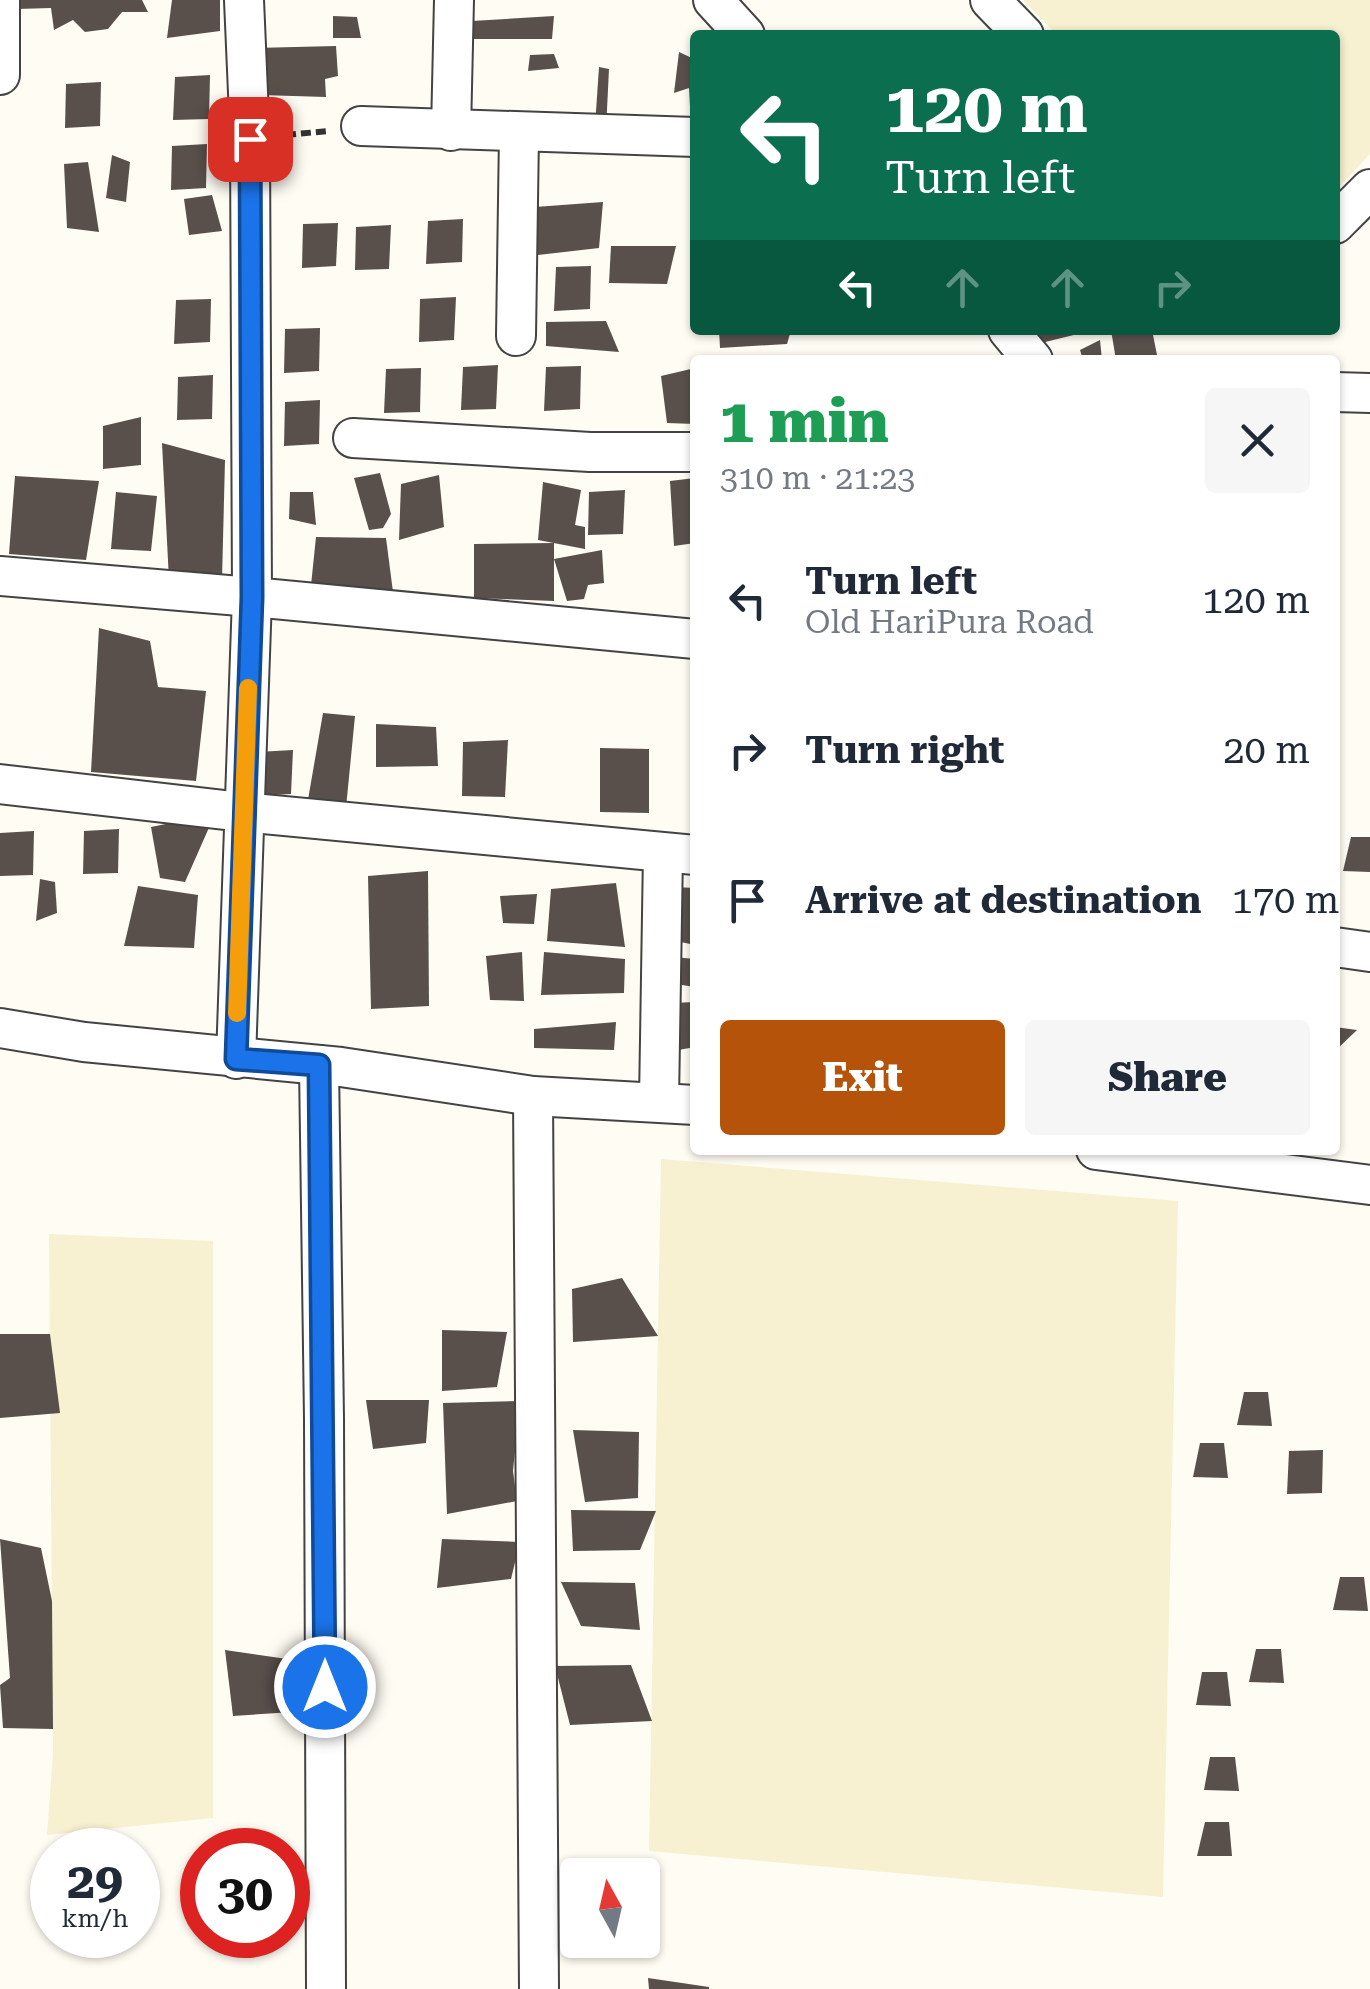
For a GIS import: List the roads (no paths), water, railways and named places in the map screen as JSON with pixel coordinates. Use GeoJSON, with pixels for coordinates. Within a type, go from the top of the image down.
{"type":"FeatureCollection","features":[{"type":"Feature","properties":{"kind":"street"},"geometry":{"type":"LineString","coordinates":[[0,0],[0,75]]}},
{"type":"Feature","properties":{"kind":"street"},"geometry":{"type":"LineString","coordinates":[[236,1059],[252,597],[250,139],[244,0]]}},
{"type":"Feature","properties":{"kind":"street"},"geometry":{"type":"LineString","coordinates":[[451,131],[454,0]]}},
{"type":"Feature","properties":{"kind":"street"},"geometry":{"type":"LineString","coordinates":[[712,0],[741,30]]}},
{"type":"Feature","properties":{"kind":"street"},"geometry":{"type":"LineString","coordinates":[[990,0],[1019,30]]}},
{"type":"Feature","properties":{"kind":"street"},"geometry":{"type":"LineString","coordinates":[[361,126],[690,137]]}},
{"type":"Feature","properties":{"kind":"street"},"geometry":{"type":"LineString","coordinates":[[516,336],[519,134]]}},
{"type":"Feature","properties":{"kind":"street"},"geometry":{"type":"LineString","coordinates":[[1340,219],[1370,189]]}},
{"type":"Feature","properties":{"kind":"street"},"geometry":{"type":"LineString","coordinates":[[1012,335],[1030,355]]}},
{"type":"Feature","properties":{"kind":"street"},"geometry":{"type":"LineString","coordinates":[[1340,392],[1370,393]]}},
{"type":"Feature","properties":{"kind":"street"},"geometry":{"type":"LineString","coordinates":[[353,438],[590,452],[690,452]]}},
{"type":"Feature","properties":{"kind":"street"},"geometry":{"type":"LineString","coordinates":[[0,576],[690,639]]}},
{"type":"Feature","properties":{"kind":"street"},"geometry":{"type":"LineString","coordinates":[[0,784],[242,812],[679,854],[677,1103],[533,1096],[319,1065],[84,1042],[0,1028]]}},
{"type":"Feature","properties":{"kind":"street"},"geometry":{"type":"LineString","coordinates":[[1340,948],[1370,952]]}},
{"type":"Feature","properties":{"kind":"street"},"geometry":{"type":"LineString","coordinates":[[319,1065],[326,1989]]}},
{"type":"Feature","properties":{"kind":"street"},"geometry":{"type":"LineString","coordinates":[[533,1096],[539,1989]]}},
{"type":"Feature","properties":{"kind":"street"},"geometry":{"type":"LineString","coordinates":[[1173,1155],[1264,1161],[1370,1185]]}}]}
